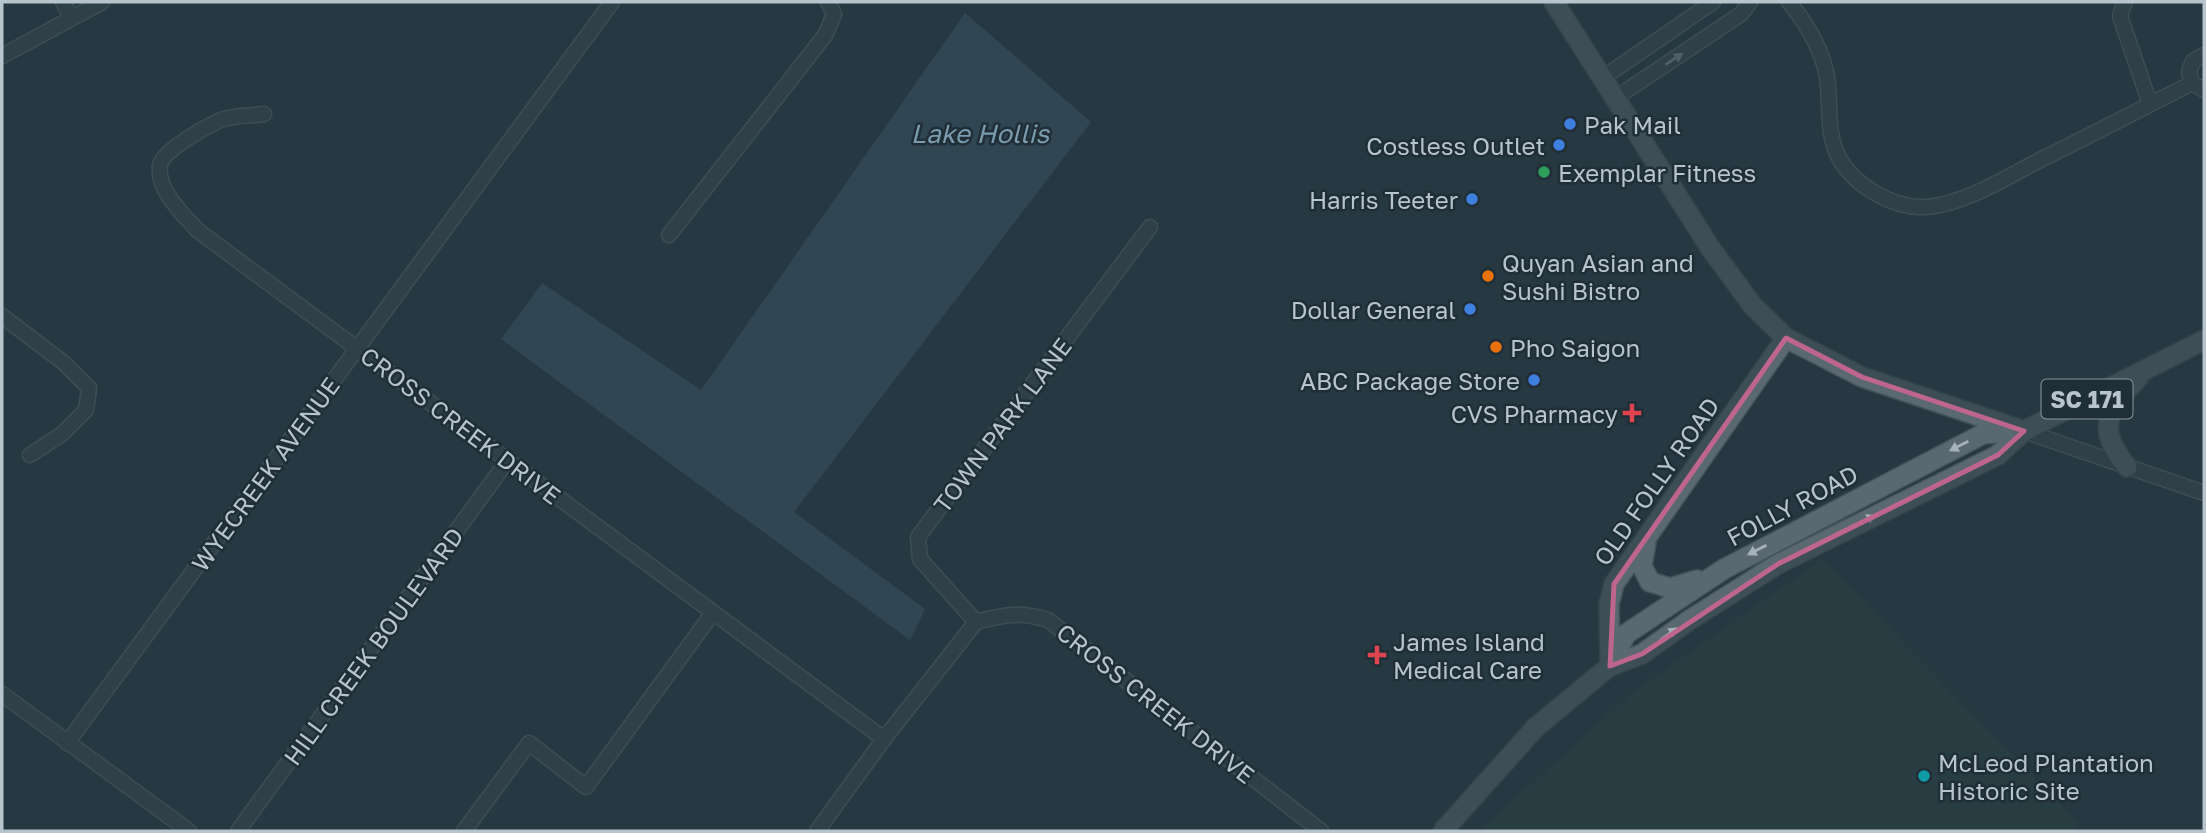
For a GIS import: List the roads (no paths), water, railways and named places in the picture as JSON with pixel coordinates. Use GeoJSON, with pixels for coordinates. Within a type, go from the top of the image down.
{"type":"FeatureCollection","features":[{"type":"Feature","properties":{"kind":"main road"},"geometry":{"type":"LineString","coordinates":[[1554,2],[1617,97],[1711,249],[1753,306],[1786,338],[1862,377],[2024,431]]}},
{"type":"Feature","properties":{"kind":"main road","name":"OLD FOLLY ROAD"},"geometry":{"type":"LineString","coordinates":[[1610,666],[1609,604],[1614,584],[1786,338]]}},
{"type":"Feature","properties":{"kind":"main road","name":"FOLLY ROAD"},"geometry":{"type":"LineString","coordinates":[[1443,831],[1536,727],[1610,666],[1642,654],[1777,564],[1998,455],[2024,431],[2204,340]]}},
{"type":"Feature","properties":{"kind":"main road"},"geometry":{"type":"LineString","coordinates":[[2127,467],[2111,446],[2107,430],[2110,414],[2149,368]]}},
{"type":"Feature","properties":{"kind":"main road","name":"FOLLY ROAD"},"geometry":{"type":"LineString","coordinates":[[1610,666],[1626,634],[1724,569],[1983,434],[2024,431]]}},
{"type":"Feature","properties":{"kind":"main road"},"geometry":{"type":"LineString","coordinates":[[1646,536],[1642,566],[1650,582],[1659,587],[1684,585],[1724,569]]}},
{"type":"Feature","properties":{"kind":"street"},"geometry":{"type":"LineString","coordinates":[[63,2],[72,18]]}},
{"type":"Feature","properties":{"kind":"street"},"geometry":{"type":"LineString","coordinates":[[2,56],[103,2]]}},
{"type":"Feature","properties":{"kind":"street","name":"WYECREEK AVENUE"},"geometry":{"type":"LineString","coordinates":[[67,743],[612,2]]}},
{"type":"Feature","properties":{"kind":"street"},"geometry":{"type":"LineString","coordinates":[[669,236],[826,34],[834,14],[828,2]]}},
{"type":"Feature","properties":{"kind":"street"},"geometry":{"type":"LineString","coordinates":[[1604,77],[1713,2]]}},
{"type":"Feature","properties":{"kind":"street"},"geometry":{"type":"LineString","coordinates":[[1617,97],[1741,14],[1750,2]]}},
{"type":"Feature","properties":{"kind":"street"},"geometry":{"type":"LineString","coordinates":[[1789,2],[1822,55],[1827,78],[1831,138],[1839,158],[1852,176],[1872,191],[1905,205],[1925,207],[1948,203],[1998,181],[2151,104],[2198,87],[2190,66],[2197,57],[2204,55]]}},
{"type":"Feature","properties":{"kind":"street"},"geometry":{"type":"LineString","coordinates":[[2125,2],[2120,16],[2151,104]]}},
{"type":"Feature","properties":{"kind":"street","name":"CROSS CREEK DRIVE"},"geometry":{"type":"LineString","coordinates":[[264,114],[222,120],[166,152],[159,165],[162,181],[171,201],[197,230],[884,739]]}},
{"type":"Feature","properties":{"kind":"street","name":"TOWN PARK LANE"},"geometry":{"type":"LineString","coordinates":[[976,622],[920,559],[918,537],[1150,227]]}},
{"type":"Feature","properties":{"kind":"street"},"geometry":{"type":"LineString","coordinates":[[2,316],[64,363],[89,388],[86,410],[62,434],[30,455]]}},
{"type":"Feature","properties":{"kind":"street"},"geometry":{"type":"LineString","coordinates":[[2024,431],[2204,494]]}},
{"type":"Feature","properties":{"kind":"street","name":"HILL CREEK BOULEVARD"},"geometry":{"type":"LineString","coordinates":[[237,831],[508,460]]}},
{"type":"Feature","properties":{"kind":"street","name":"CROSS CREEK DRIVE"},"geometry":{"type":"LineString","coordinates":[[976,622],[1012,613],[1028,613],[1048,620],[1321,831]]}},
{"type":"Feature","properties":{"kind":"street"},"geometry":{"type":"LineString","coordinates":[[464,831],[529,743],[586,787],[712,614]]}},
{"type":"Feature","properties":{"kind":"street"},"geometry":{"type":"LineString","coordinates":[[817,831],[884,739],[976,622]]}},
{"type":"Feature","properties":{"kind":"street"},"geometry":{"type":"LineString","coordinates":[[2,694],[189,831]]}},
{"type":"Feature","properties":{"kind":"water","name":"Lake Hollis"},"geometry":{"type":"Polygon","coordinates":[[[965,13],[1091,122],[794,512],[925,609],[910,640],[501,339],[542,283],[701,390],[965,13]]]}},
{"type":"Feature","properties":{"kind":"place","name":"Pak Mail"},"geometry":{"type":"Point","coordinates":[1570,124]}},
{"type":"Feature","properties":{"kind":"place","name":"Costless Outlet"},"geometry":{"type":"Point","coordinates":[1559,145]}},
{"type":"Feature","properties":{"kind":"place","name":"Exemplar Fitness"},"geometry":{"type":"Point","coordinates":[1544,172]}},
{"type":"Feature","properties":{"kind":"place","name":"Harris Teeter"},"geometry":{"type":"Point","coordinates":[1472,199]}},
{"type":"Feature","properties":{"kind":"place","name":"Quyan Asian and Sushi Bistro"},"geometry":{"type":"Point","coordinates":[1488,276]}},
{"type":"Feature","properties":{"kind":"place","name":"Dollar General"},"geometry":{"type":"Point","coordinates":[1470,309]}},
{"type":"Feature","properties":{"kind":"place","name":"Pho Saigon"},"geometry":{"type":"Point","coordinates":[1496,347]}},
{"type":"Feature","properties":{"kind":"place","name":"ABC Package Store"},"geometry":{"type":"Point","coordinates":[1534,380]}},
{"type":"Feature","properties":{"kind":"place","name":"CVS Pharmacy"},"geometry":{"type":"Point","coordinates":[1632,413]}},
{"type":"Feature","properties":{"kind":"place","name":"James Island Medical Care"},"geometry":{"type":"Point","coordinates":[1377,655]}},
{"type":"Feature","properties":{"kind":"place","name":"McLeod Plantation Historic Site"},"geometry":{"type":"Point","coordinates":[1924,776]}}]}
